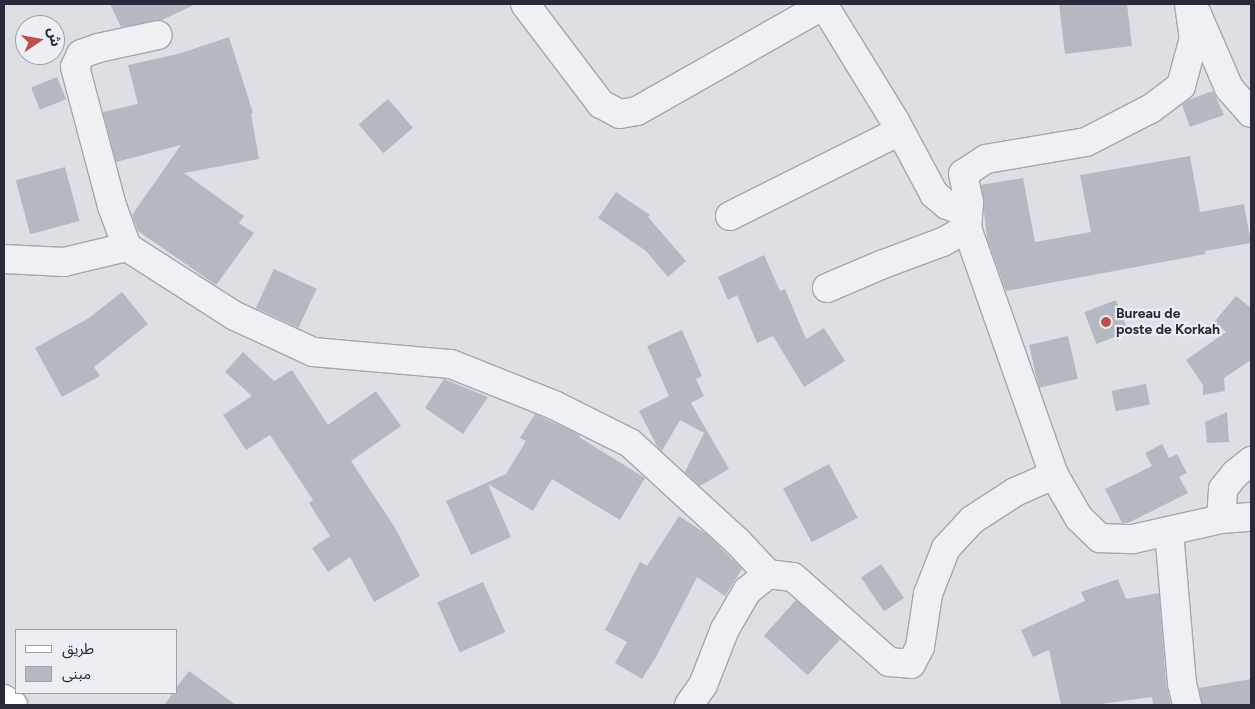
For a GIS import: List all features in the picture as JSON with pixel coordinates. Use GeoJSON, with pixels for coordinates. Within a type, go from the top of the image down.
{"type":"FeatureCollection","features":[{"type":"Feature","properties":{"kind":"main road"},"geometry":{"type":"LineString","coordinates":[[4,698],[14,705]]}},
{"type":"Feature","properties":{"kind":"street"},"geometry":{"type":"LineString","coordinates":[[525,4],[601,104],[620,114],[637,110],[824,4],[900,131],[934,194],[968,221]]}},
{"type":"Feature","properties":{"kind":"street"},"geometry":{"type":"LineString","coordinates":[[1190,4],[1229,88],[1251,113]]}},
{"type":"Feature","properties":{"kind":"street"},"geometry":{"type":"LineString","coordinates":[[1190,4],[1194,38],[1181,86],[1150,109],[1086,142],[986,159],[970,169],[963,174],[969,202],[968,221],[1054,475],[1079,518],[1100,538],[1133,539],[1221,519],[1251,517]]}},
{"type":"Feature","properties":{"kind":"street"},"geometry":{"type":"LineString","coordinates":[[158,35],[98,48],[81,54],[75,67],[112,206],[126,247],[235,316],[313,352],[451,364],[554,405],[630,443],[738,542],[768,574],[794,577],[890,662],[911,664],[920,646],[928,594],[946,548],[972,520],[1015,492],[1054,475]]}},
{"type":"Feature","properties":{"kind":"street"},"geometry":{"type":"LineString","coordinates":[[730,216],[900,131]]}},
{"type":"Feature","properties":{"kind":"street"},"geometry":{"type":"LineString","coordinates":[[827,288],[942,242],[968,221]]}},
{"type":"Feature","properties":{"kind":"street"},"geometry":{"type":"LineString","coordinates":[[4,259],[64,262],[126,247]]}},
{"type":"Feature","properties":{"kind":"street"},"geometry":{"type":"LineString","coordinates":[[1221,519],[1223,489],[1235,474],[1251,461]]}},
{"type":"Feature","properties":{"kind":"street"},"geometry":{"type":"LineString","coordinates":[[1169,532],[1182,683],[1187,705]]}},
{"type":"Feature","properties":{"kind":"street"},"geometry":{"type":"LineString","coordinates":[[690,705],[703,684],[725,629],[747,590],[768,574]]}},
{"type":"Feature","properties":{"kind":"building"},"geometry":{"type":"Polygon","coordinates":[[[110,4],[196,4],[162,20],[121,27],[110,4]]]}},
{"type":"Feature","properties":{"kind":"building"},"geometry":{"type":"Polygon","coordinates":[[[1059,4],[1127,4],[1132,46],[1065,54],[1059,4]]]}},
{"type":"Feature","properties":{"kind":"building"},"geometry":{"type":"Polygon","coordinates":[[[229,37],[253,113],[251,114],[259,159],[184,173],[244,216],[239,223],[254,233],[216,285],[138,231],[132,215],[181,145],[116,162],[103,112],[138,104],[128,65],[178,54],[229,37]]]}},
{"type":"Feature","properties":{"kind":"building"},"geometry":{"type":"Polygon","coordinates":[[[57,77],[66,99],[40,110],[31,87],[57,77]]]}},
{"type":"Feature","properties":{"kind":"building"},"geometry":{"type":"Polygon","coordinates":[[[1213,91],[1224,115],[1190,127],[1182,105],[1188,100],[1213,91]]]}},
{"type":"Feature","properties":{"kind":"building"},"geometry":{"type":"Polygon","coordinates":[[[388,99],[413,128],[383,153],[359,125],[388,99]]]}},
{"type":"Feature","properties":{"kind":"building"},"geometry":{"type":"Polygon","coordinates":[[[1190,156],[1200,212],[1244,204],[1251,243],[1205,251],[1206,254],[1006,291],[987,238],[981,185],[1023,178],[1035,242],[1091,232],[1080,175],[1190,156]]]}},
{"type":"Feature","properties":{"kind":"building"},"geometry":{"type":"Polygon","coordinates":[[[65,167],[79,221],[30,234],[16,180],[65,167]]]}},
{"type":"Feature","properties":{"kind":"building"},"geometry":{"type":"Polygon","coordinates":[[[616,192],[650,215],[648,217],[686,261],[668,277],[646,251],[598,218],[616,192]]]}},
{"type":"Feature","properties":{"kind":"building"},"geometry":{"type":"Polygon","coordinates":[[[764,255],[780,291],[785,289],[806,339],[824,328],[845,361],[804,387],[773,336],[757,343],[737,295],[728,300],[718,277],[764,255]]]}},
{"type":"Feature","properties":{"kind":"building"},"geometry":{"type":"Polygon","coordinates":[[[274,269],[317,289],[298,328],[256,308],[274,269]]]}},
{"type":"Feature","properties":{"kind":"building"},"geometry":{"type":"Polygon","coordinates":[[[122,292],[148,324],[94,367],[100,376],[62,397],[35,348],[89,318],[122,292]]]}},
{"type":"Feature","properties":{"kind":"building"},"geometry":{"type":"Polygon","coordinates":[[[1236,296],[1251,308],[1251,360],[1224,378],[1225,391],[1203,395],[1203,385],[1186,360],[1226,332],[1214,322],[1236,296]]]}},
{"type":"Feature","properties":{"kind":"building","name":"Bureau de poste de Korkah"},"geometry":{"type":"Polygon","coordinates":[[[1116,300],[1128,332],[1096,344],[1084,312],[1116,300]]]}},
{"type":"Feature","properties":{"kind":"building"},"geometry":{"type":"Polygon","coordinates":[[[682,330],[702,376],[696,379],[704,396],[691,403],[729,469],[700,486],[685,472],[704,433],[680,420],[662,451],[657,446],[639,411],[669,396],[647,346],[682,330]]]}},
{"type":"Feature","properties":{"kind":"building"},"geometry":{"type":"Polygon","coordinates":[[[1068,336],[1078,379],[1039,388],[1029,345],[1068,336]]]}},
{"type":"Feature","properties":{"kind":"building"},"geometry":{"type":"Polygon","coordinates":[[[243,352],[274,381],[292,370],[328,425],[376,391],[401,426],[351,461],[394,526],[420,576],[374,602],[350,557],[328,572],[312,548],[330,536],[309,503],[313,500],[270,435],[246,450],[223,415],[252,396],[225,372],[243,352]]]}},
{"type":"Feature","properties":{"kind":"building"},"geometry":{"type":"Polygon","coordinates":[[[444,379],[488,397],[463,434],[425,408],[444,379]]]}},
{"type":"Feature","properties":{"kind":"building"},"geometry":{"type":"Polygon","coordinates":[[[1146,384],[1150,405],[1116,411],[1112,391],[1146,384]]]}},
{"type":"Feature","properties":{"kind":"building"},"geometry":{"type":"Polygon","coordinates":[[[1227,412],[1229,442],[1207,443],[1205,422],[1227,412]]]}},
{"type":"Feature","properties":{"kind":"building"},"geometry":{"type":"Polygon","coordinates":[[[535,414],[580,435],[579,437],[645,478],[620,520],[552,479],[533,511],[488,484],[511,537],[471,555],[446,501],[506,474],[526,441],[520,438],[535,414]]]}},
{"type":"Feature","properties":{"kind":"building"},"geometry":{"type":"Polygon","coordinates":[[[1162,444],[1169,458],[1177,454],[1187,473],[1179,477],[1188,493],[1128,523],[1122,523],[1105,489],[1152,466],[1145,453],[1162,444]]]}},
{"type":"Feature","properties":{"kind":"building"},"geometry":{"type":"Polygon","coordinates":[[[829,464],[858,518],[812,542],[783,488],[829,464]]]}},
{"type":"Feature","properties":{"kind":"building"},"geometry":{"type":"Polygon","coordinates":[[[679,516],[708,535],[742,569],[725,596],[697,577],[656,657],[642,679],[615,663],[627,642],[605,630],[640,562],[647,566],[679,516]]]}},
{"type":"Feature","properties":{"kind":"building"},"geometry":{"type":"Polygon","coordinates":[[[881,564],[904,598],[884,611],[861,577],[881,564]]]}},
{"type":"Feature","properties":{"kind":"building"},"geometry":{"type":"Polygon","coordinates":[[[1118,579],[1126,599],[1159,593],[1166,684],[1171,705],[1153,705],[1152,697],[1093,705],[1061,705],[1049,650],[1033,657],[1021,630],[1085,601],[1081,592],[1118,579]]]}},
{"type":"Feature","properties":{"kind":"building"},"geometry":{"type":"Polygon","coordinates":[[[483,582],[505,632],[460,653],[437,602],[483,582]]]}},
{"type":"Feature","properties":{"kind":"building"},"geometry":{"type":"Polygon","coordinates":[[[796,600],[840,639],[808,675],[764,636],[796,600]]]}},
{"type":"Feature","properties":{"kind":"building"},"geometry":{"type":"Polygon","coordinates":[[[189,671],[236,705],[164,705],[172,694],[178,694],[178,685],[189,671]]]}},
{"type":"Feature","properties":{"kind":"building"},"geometry":{"type":"Polygon","coordinates":[[[1251,679],[1251,705],[1202,705],[1199,688],[1251,679]]]}},
{"type":"Feature","properties":{"kind":"place","name":"Bureau de poste de Korkah"},"geometry":{"type":"Point","coordinates":[1106,322]}}]}
